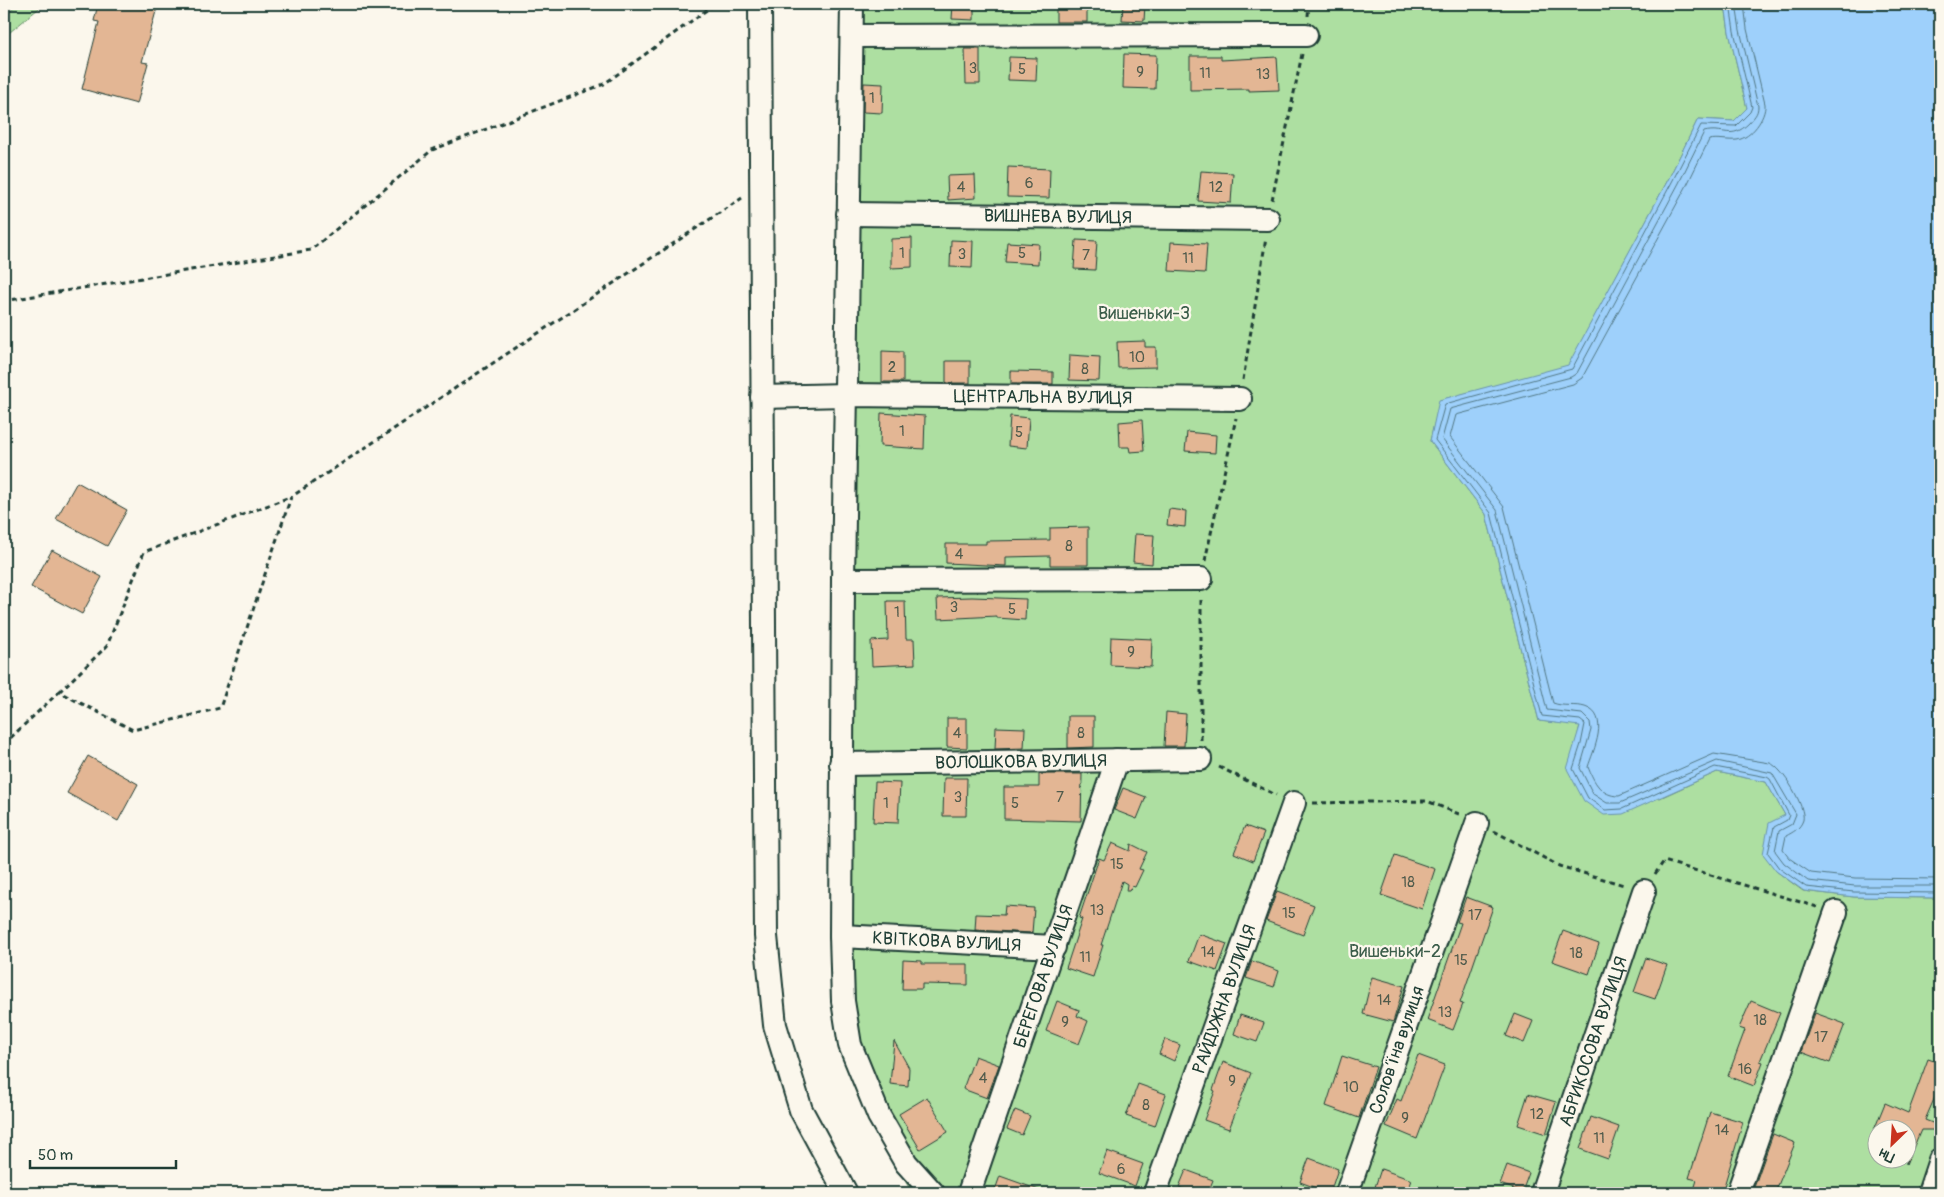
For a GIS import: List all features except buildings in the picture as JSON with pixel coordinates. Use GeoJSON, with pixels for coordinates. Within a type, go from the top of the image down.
{"type":"FeatureCollection","features":[{"type":"Feature","properties":{"kind":"street"},"geometry":{"type":"LineString","coordinates":[[760,4],[767,945],[776,1025],[801,1110],[846,1193]]}},
{"type":"Feature","properties":{"kind":"street"},"geometry":{"type":"LineString","coordinates":[[852,4],[841,764],[840,936],[843,1001],[850,1045],[879,1116],[906,1163],[933,1193]]}},
{"type":"Feature","properties":{"kind":"street"},"geometry":{"type":"LineString","coordinates":[[852,36],[1306,35]]}},
{"type":"Feature","properties":{"kind":"street","name":"ВИШНЕВА ВУЛИЦЯ"},"geometry":{"type":"LineString","coordinates":[[848,214],[1268,219]]}},
{"type":"Feature","properties":{"kind":"street","name":"ЦЕНТРАЛЬНА ВУЛИЦЯ"},"geometry":{"type":"LineString","coordinates":[[762,397],[1240,399]]}},
{"type":"Feature","properties":{"kind":"street"},"geometry":{"type":"LineString","coordinates":[[843,580],[1201,580]]}},
{"type":"Feature","properties":{"kind":"street","name":"ВОЛОШКОВА ВУЛИЦЯ"},"geometry":{"type":"LineString","coordinates":[[841,764],[1200,759]]}},
{"type":"Feature","properties":{"kind":"street","name":"БЕРЕГОВА ВУЛИЦЯ"},"geometry":{"type":"LineString","coordinates":[[969,1193],[1117,760]]}},
{"type":"Feature","properties":{"kind":"street","name":"РАЙДУЖНА ВУЛИЦЯ"},"geometry":{"type":"LineString","coordinates":[[1155,1193],[1294,803]]}},
{"type":"Feature","properties":{"kind":"street","name":"Соловʼїна вулиця"},"geometry":{"type":"LineString","coordinates":[[1347,1193],[1477,823]]}},
{"type":"Feature","properties":{"kind":"street","name":"АБРИКОСОВА ВУЛИЦЯ"},"geometry":{"type":"LineString","coordinates":[[1542,1193],[1644,891]]}},
{"type":"Feature","properties":{"kind":"street"},"geometry":{"type":"LineString","coordinates":[[1738,1193],[1836,912]]}},
{"type":"Feature","properties":{"kind":"street","name":"КВІТКОВА ВУЛИЦЯ"},"geometry":{"type":"LineString","coordinates":[[840,936],[1054,947]]}},
{"type":"Feature","properties":{"kind":"street"},"geometry":{"type":"LineString","coordinates":[[1929,1193],[1940,1160]]}},
{"type":"Feature","properties":{"kind":"path"},"geometry":{"type":"LineString","coordinates":[[4,301],[311,250],[432,150],[604,84],[715,4]]}},
{"type":"Feature","properties":{"kind":"path"},"geometry":{"type":"LineString","coordinates":[[1309,4],[1306,35],[1268,219],[1240,399],[1201,580],[1200,759],[1294,803],[1427,801],[1477,823],[1560,866],[1644,891],[1664,861],[1836,912]]}},
{"type":"Feature","properties":{"kind":"path"},"geometry":{"type":"LineString","coordinates":[[4,744],[107,646],[144,552],[291,497],[761,185]]}},
{"type":"Feature","properties":{"kind":"path"},"geometry":{"type":"LineString","coordinates":[[59,692],[133,730],[220,708],[291,497]]}},
{"type":"Feature","properties":{"kind":"green space"},"geometry":{"type":"Polygon","coordinates":[[[17,4],[44,4],[4,37],[4,16],[17,4]]]}},
{"type":"Feature","properties":{"kind":"green space","name":"Вишеньки-3"},"geometry":{"type":"Polygon","coordinates":[[[840,4],[1725,4],[1729,32],[1747,108],[1734,121],[1698,119],[1669,178],[1568,366],[1440,400],[1430,441],[1486,514],[1539,721],[1580,725],[1576,743],[1660,798],[1717,772],[1766,782],[1785,815],[1776,871],[1803,891],[1854,897],[1940,898],[1940,1193],[912,1193],[875,1127],[831,954],[840,4]]]}},
{"type":"Feature","properties":{"kind":"water"},"geometry":{"type":"Polygon","coordinates":[[[1725,4],[1940,4],[1940,898],[1854,897],[1804,891],[1776,871],[1763,854],[1769,823],[1785,815],[1766,782],[1717,772],[1623,814],[1604,815],[1584,801],[1567,769],[1580,726],[1539,721],[1486,514],[1430,441],[1439,400],[1568,365],[1669,178],[1698,119],[1734,121],[1747,108],[1729,32],[1725,4]]]}},
{"type":"Feature","properties":{"kind":"park label","name":"Вишеньки-2"},"geometry":{"type":"Point","coordinates":[1395,951]}}]}
